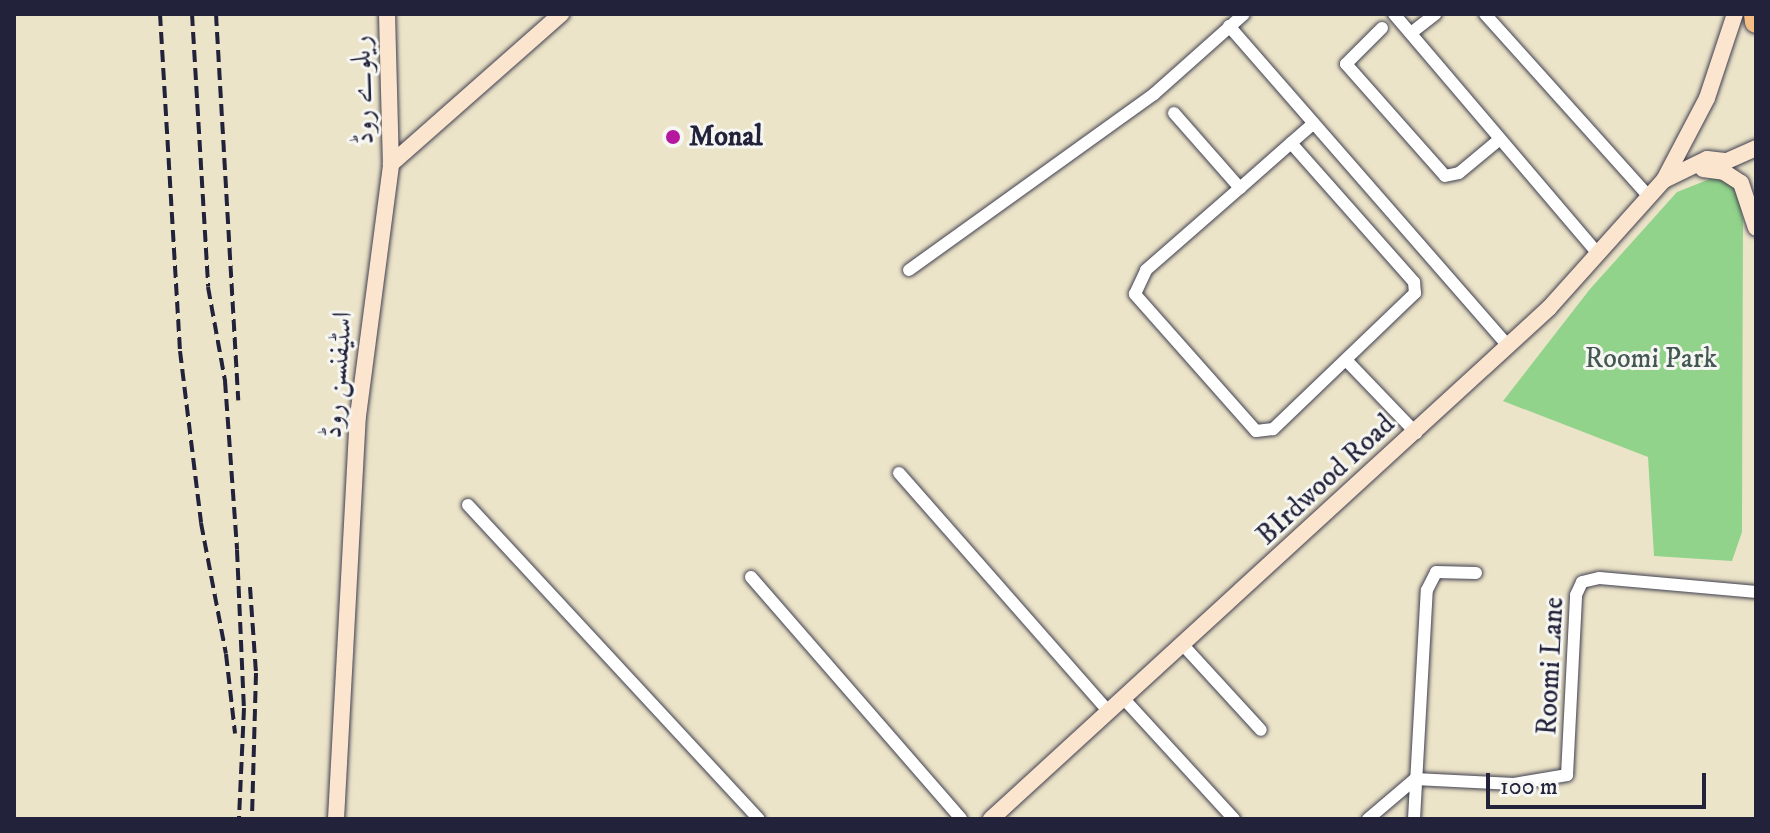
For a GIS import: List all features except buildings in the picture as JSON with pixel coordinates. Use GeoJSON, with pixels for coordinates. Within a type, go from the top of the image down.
{"type":"FeatureCollection","features":[{"type":"Feature","properties":{"kind":"highway"},"geometry":{"type":"LineString","coordinates":[[1755,14],[1756,22]]}},
{"type":"Feature","properties":{"kind":"street","name":"ریلوے روڈ"},"geometry":{"type":"LineString","coordinates":[[387,14],[391,164]]}},
{"type":"Feature","properties":{"kind":"street"},"geometry":{"type":"LineString","coordinates":[[391,164],[561,14]]}},
{"type":"Feature","properties":{"kind":"street"},"geometry":{"type":"LineString","coordinates":[[909,270],[1154,94],[1244,14]]}},
{"type":"Feature","properties":{"kind":"street"},"geometry":{"type":"LineString","coordinates":[[1394,14],[1598,254]]}},
{"type":"Feature","properties":{"kind":"street"},"geometry":{"type":"LineString","coordinates":[[1411,33],[1435,14]]}},
{"type":"Feature","properties":{"kind":"street"},"geometry":{"type":"LineString","coordinates":[[1485,14],[1649,197]]}},
{"type":"Feature","properties":{"kind":"street"},"geometry":{"type":"LineString","coordinates":[[1664,180],[1707,98],[1735,14]]}},
{"type":"Feature","properties":{"kind":"street"},"geometry":{"type":"LineString","coordinates":[[1229,26],[1508,346]]}},
{"type":"Feature","properties":{"kind":"street"},"geometry":{"type":"LineString","coordinates":[[1382,28],[1346,64],[1445,176],[1459,173],[1500,139]]}},
{"type":"Feature","properties":{"kind":"street"},"geometry":{"type":"LineString","coordinates":[[1174,113],[1240,188]]}},
{"type":"Feature","properties":{"kind":"street"},"geometry":{"type":"LineString","coordinates":[[1291,143],[1414,282],[1415,293],[1405,307],[1273,429],[1256,431],[1141,306],[1135,294],[1146,270],[1240,188],[1291,143],[1314,123]]}},
{"type":"Feature","properties":{"kind":"street","name":"BIrdwood Road"},"geometry":{"type":"LineString","coordinates":[[991,819],[1508,346],[1598,254],[1664,180],[1707,159],[1740,157],[1756,148]]}},
{"type":"Feature","properties":{"kind":"street","name":"اسٹیفنسن روڈ"},"geometry":{"type":"LineString","coordinates":[[336,819],[358,416],[391,164]]}},
{"type":"Feature","properties":{"kind":"street"},"geometry":{"type":"LineString","coordinates":[[1685,168],[1724,172],[1741,183],[1756,228]]}},
{"type":"Feature","properties":{"kind":"street"},"geometry":{"type":"LineString","coordinates":[[1347,361],[1416,433]]}},
{"type":"Feature","properties":{"kind":"street"},"geometry":{"type":"LineString","coordinates":[[899,473],[1109,712]]}},
{"type":"Feature","properties":{"kind":"street"},"geometry":{"type":"LineString","coordinates":[[468,505],[759,819]]}},
{"type":"Feature","properties":{"kind":"street"},"geometry":{"type":"LineString","coordinates":[[1414,819],[1431,576],[1476,573]]}},
{"type":"Feature","properties":{"kind":"street"},"geometry":{"type":"LineString","coordinates":[[751,577],[961,819]]}},
{"type":"Feature","properties":{"kind":"street","name":"Roomi Lane"},"geometry":{"type":"LineString","coordinates":[[1415,779],[1514,784],[1567,775],[1576,595],[1588,579],[1756,592]]}},
{"type":"Feature","properties":{"kind":"street"},"geometry":{"type":"LineString","coordinates":[[1183,645],[1261,730]]}},
{"type":"Feature","properties":{"kind":"street"},"geometry":{"type":"LineString","coordinates":[[1124,699],[1234,819]]}},
{"type":"Feature","properties":{"kind":"street"},"geometry":{"type":"LineString","coordinates":[[1368,819],[1415,779]]}},
{"type":"Feature","properties":{"kind":"green space","name":"Roomi Park"},"geometry":{"type":"Polygon","coordinates":[[[1720,175],[1736,185],[1743,220],[1742,532],[1732,561],[1654,556],[1648,457],[1503,401],[1590,289],[1677,192],[1720,175]]]}},
{"type":"Feature","properties":{"kind":"railway"},"geometry":{"type":"LineString","coordinates":[[160,14],[180,351],[201,523],[226,654],[235,733]]}},
{"type":"Feature","properties":{"kind":"railway"},"geometry":{"type":"LineString","coordinates":[[192,14],[208,287],[225,381],[237,550],[244,708],[239,819]]}},
{"type":"Feature","properties":{"kind":"railway"},"geometry":{"type":"LineString","coordinates":[[216,14],[238,400]]}},
{"type":"Feature","properties":{"kind":"railway"},"geometry":{"type":"LineString","coordinates":[[250,587],[256,673],[252,819]]}},
{"type":"Feature","properties":{"kind":"place","name":"Monal"},"geometry":{"type":"Point","coordinates":[673,137]}}]}
